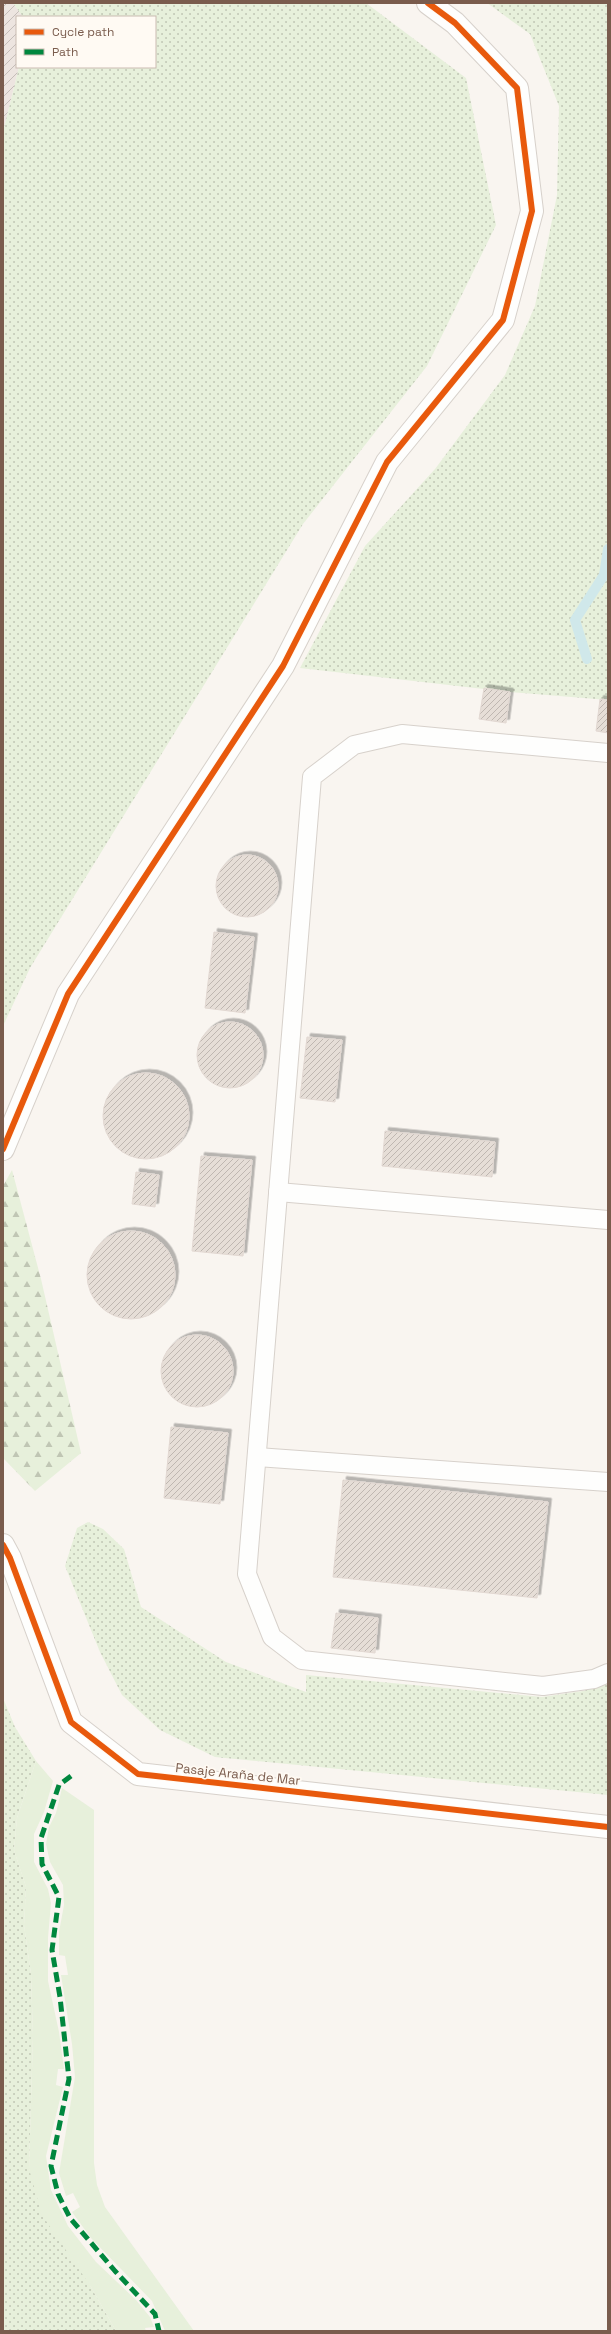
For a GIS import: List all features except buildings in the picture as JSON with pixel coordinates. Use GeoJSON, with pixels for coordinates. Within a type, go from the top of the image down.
{"type":"FeatureCollection","features":[{"type":"Feature","properties":{"kind":"street"},"geometry":{"type":"LineString","coordinates":[[3,1149],[68,994],[282,666],[387,462],[503,320],[532,211],[517,88],[455,23],[428,3]]}},
{"type":"Feature","properties":{"kind":"street","name":"Pasaje Araña de Mar"},"geometry":{"type":"LineString","coordinates":[[3,1545],[10,1558],[71,1722],[138,1774],[608,1827]]}},
{"type":"Feature","properties":{"kind":"lane"},"geometry":{"type":"LineString","coordinates":[[608,753],[402,734],[354,745],[312,777],[247,1574],[272,1637],[302,1660],[544,1686],[594,1679],[608,1673]]}},
{"type":"Feature","properties":{"kind":"lane"},"geometry":{"type":"LineString","coordinates":[[278,1192],[608,1220]]}},
{"type":"Feature","properties":{"kind":"lane"},"geometry":{"type":"LineString","coordinates":[[257,1457],[608,1482]]}},
{"type":"Feature","properties":{"kind":"shaded area"},"geometry":{"type":"Polygon","coordinates":[[[3,3],[13,3],[22,16],[16,16],[16,68],[19,68],[3,132],[3,3]]]}},
{"type":"Feature","properties":{"kind":"green space"},"geometry":{"type":"Polygon","coordinates":[[[13,3],[366,3],[466,78],[496,225],[427,366],[303,524],[30,968],[3,1026],[3,132],[19,68],[156,68],[156,16],[22,16],[13,3]]]}},
{"type":"Feature","properties":{"kind":"green space"},"geometry":{"type":"Polygon","coordinates":[[[487,3],[608,3],[608,700],[510,692],[300,668],[365,546],[435,469],[505,375],[535,306],[557,195],[559,106],[530,34],[487,3]]]}},
{"type":"Feature","properties":{"kind":"green space"},"geometry":{"type":"Polygon","coordinates":[[[12,1170],[41,1279],[81,1453],[35,1491],[3,1458],[3,1186],[12,1170]]]}},
{"type":"Feature","properties":{"kind":"green space"},"geometry":{"type":"Polygon","coordinates":[[[88,1522],[103,1529],[124,1549],[141,1607],[226,1662],[306,1692],[306,1675],[542,1697],[583,1691],[608,1684],[608,1795],[215,1757],[160,1730],[122,1695],[100,1652],[65,1566],[77,1528],[88,1522]]]}},
{"type":"Feature","properties":{"kind":"green space"},"geometry":{"type":"Polygon","coordinates":[[[3,1698],[15,1727],[36,1761],[17,1818],[14,1850],[26,1887],[24,1925],[31,1974],[33,2036],[29,2169],[91,2287],[116,2331],[3,2331],[3,1698]]]}},
{"type":"Feature","properties":{"kind":"green space"},"geometry":{"type":"Polygon","coordinates":[[[36,1761],[53,1781],[44,1812],[34,1834],[34,1862],[48,1889],[51,1903],[48,1938],[48,1981],[59,2032],[64,2069],[58,2069],[56,2085],[63,2087],[46,2156],[51,2190],[68,2226],[96,2262],[136,2300],[150,2317],[154,2327],[145,2328],[146,2331],[116,2331],[91,2287],[42,2215],[29,2169],[33,2036],[31,1974],[24,1925],[26,1887],[14,1850],[17,1818],[36,1761]]]}},
{"type":"Feature","properties":{"kind":"green space"},"geometry":{"type":"Polygon","coordinates":[[[62,1788],[94,1810],[94,2163],[97,2185],[105,2207],[194,2331],[165,2331],[152,2301],[91,2238],[72,2212],[80,2207],[73,2193],[66,2196],[59,2173],[75,2077],[72,2044],[61,1975],[68,1975],[65,1956],[59,1955],[59,1932],[64,1905],[63,1885],[50,1862],[46,1844],[49,1827],[56,1813],[62,1788]]]}},
{"type":"Feature","properties":{"kind":"waterway"},"geometry":{"type":"LineString","coordinates":[[587,659],[575,620],[604,575],[608,549]]}},
{"type":"Feature","properties":{"kind":"marked path"},"geometry":{"type":"LineString","coordinates":[[71,1776],[59,1785],[41,1838],[42,1864],[59,1897],[52,1950],[60,1997],[69,2079],[51,2166],[58,2194],[70,2218],[115,2271],[155,2314],[159,2331]]}},
{"type":"Feature","properties":{"kind":"cycle path"},"geometry":{"type":"LineString","coordinates":[[3,1149],[68,994],[283,666],[387,462],[503,320],[532,211],[517,88],[455,23],[428,3]]}},
{"type":"Feature","properties":{"kind":"cycle path"},"geometry":{"type":"LineString","coordinates":[[3,1545],[10,1558],[71,1722],[138,1774],[608,1827]]}}]}
